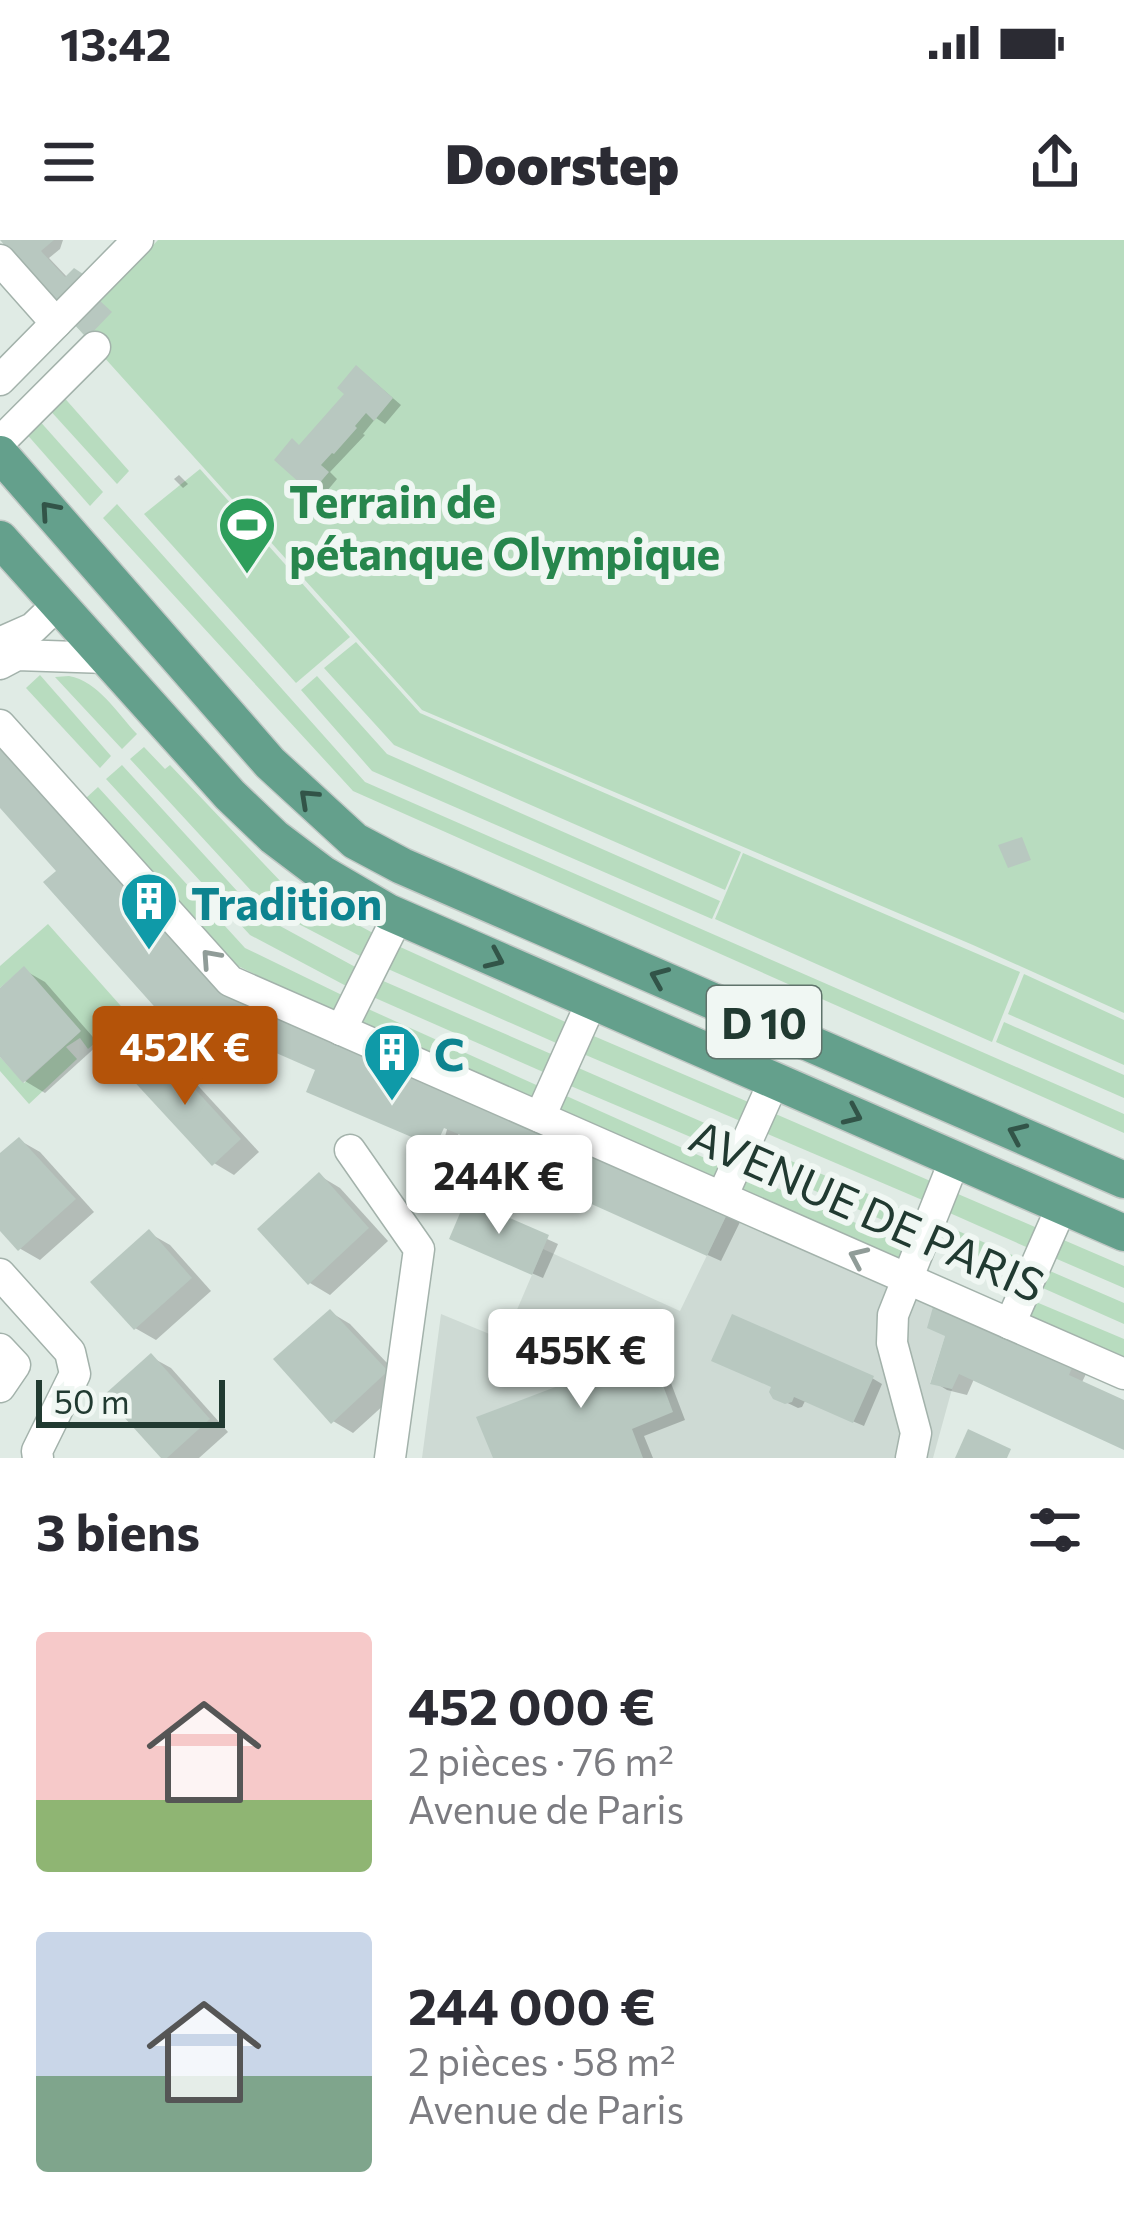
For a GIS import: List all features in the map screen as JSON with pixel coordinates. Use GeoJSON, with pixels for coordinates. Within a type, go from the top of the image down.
{"type":"FeatureCollection","features":[{"type":"Feature","properties":{"kind":"main road","name":"D 10"},"geometry":{"type":"LineString","coordinates":[[0,454],[270,763],[355,841],[402,866],[1124,1180]]}},
{"type":"Feature","properties":{"kind":"main road","name":"AVENUE DE PARIS"},"geometry":{"type":"LineString","coordinates":[[0,539],[46,616],[107,658],[230,795],[323,874],[398,916],[1124,1233]]}},
{"type":"Feature","properties":{"kind":"main road"},"geometry":{"type":"LineString","coordinates":[[46,616],[110,578]]}},
{"type":"Feature","properties":{"kind":"street"},"geometry":{"type":"LineString","coordinates":[[0,380],[138,240]]}},
{"type":"Feature","properties":{"kind":"street"},"geometry":{"type":"LineString","coordinates":[[0,260],[56,323]]}},
{"type":"Feature","properties":{"kind":"street"},"geometry":{"type":"LineString","coordinates":[[0,442],[95,347]]}},
{"type":"Feature","properties":{"kind":"street"},"geometry":{"type":"LineString","coordinates":[[6,657],[46,616]]}},
{"type":"Feature","properties":{"kind":"street"},"geometry":{"type":"LineString","coordinates":[[6,657],[107,658]]}},
{"type":"Feature","properties":{"kind":"street","name":"AVENUE DE PARIS"},"geometry":{"type":"LineString","coordinates":[[0,725],[230,981],[1124,1374]]}},
{"type":"Feature","properties":{"kind":"street"},"geometry":{"type":"LineString","coordinates":[[341,1030],[398,916]]}},
{"type":"Feature","properties":{"kind":"street"},"geometry":{"type":"LineString","coordinates":[[540,1117],[592,1001]]}},
{"type":"Feature","properties":{"kind":"street"},"geometry":{"type":"LineString","coordinates":[[722,1197],[774,1081]]}},
{"type":"Feature","properties":{"kind":"street"},"geometry":{"type":"LineString","coordinates":[[350,1150],[419,1249],[390,1458]]}},
{"type":"Feature","properties":{"kind":"street"},"geometry":{"type":"LineString","coordinates":[[911,1458],[916,1433],[892,1343],[893,1315],[955,1160]]}},
{"type":"Feature","properties":{"kind":"street"},"geometry":{"type":"LineString","coordinates":[[1010,1324],[1062,1206]]}},
{"type":"Feature","properties":{"kind":"street"},"geometry":{"type":"LineString","coordinates":[[0,1274],[70,1352],[75,1374],[37,1450],[38,1458]]}},
{"type":"Feature","properties":{"kind":"street"},"geometry":{"type":"LineString","coordinates":[[0,1349],[15,1365],[0,1387]]}},
{"type":"Feature","properties":{"kind":"shaded area"},"geometry":{"type":"Polygon","coordinates":[[[729,1210],[954,1308],[930,1383],[952,1389],[933,1458],[422,1458],[441,1314],[504,1340],[543,1249],[680,1311],[729,1210]]]}},
{"type":"Feature","properties":{"kind":"green space"},"geometry":{"type":"Polygon","coordinates":[[[158,240],[1124,240],[1124,1013],[422,710],[75,325],[158,240]]]}},
{"type":"Feature","properties":{"kind":"green space"},"geometry":{"type":"Polygon","coordinates":[[[61,394],[129,471],[117,484],[47,407],[61,394]]]}},
{"type":"Feature","properties":{"kind":"green space"},"geometry":{"type":"Polygon","coordinates":[[[37,418],[103,492],[90,506],[24,431],[37,418]]]}},
{"type":"Feature","properties":{"kind":"green space","name":"Terrain de pétanque Olympique"},"geometry":{"type":"Polygon","coordinates":[[[200,469],[350,637],[296,683],[144,514],[200,469]]]}},
{"type":"Feature","properties":{"kind":"green space"},"geometry":{"type":"Polygon","coordinates":[[[117,504],[365,782],[1124,1114],[1124,1133],[353,791],[103,518],[117,504]]]}},
{"type":"Feature","properties":{"kind":"green space"},"geometry":{"type":"Polygon","coordinates":[[[356,642],[420,713],[741,852],[725,890],[394,745],[324,668],[356,642]]]}},
{"type":"Feature","properties":{"kind":"green space"},"geometry":{"type":"Polygon","coordinates":[[[40,675],[111,756],[100,768],[26,688],[40,675]]]}},
{"type":"Feature","properties":{"kind":"green space"},"geometry":{"type":"Polygon","coordinates":[[[69,676],[98,691],[137,734],[122,749],[55,677],[69,676]]]}},
{"type":"Feature","properties":{"kind":"green space"},"geometry":{"type":"Polygon","coordinates":[[[317,676],[387,754],[720,901],[712,919],[372,771],[301,690],[317,676]]]}},
{"type":"Feature","properties":{"kind":"green space"},"geometry":{"type":"Polygon","coordinates":[[[144,747],[165,769],[170,765],[284,885],[373,933],[362,957],[266,907],[130,759],[144,747]]]}},
{"type":"Feature","properties":{"kind":"green space"},"geometry":{"type":"Polygon","coordinates":[[[122,765],[258,914],[359,969],[350,988],[250,935],[106,779],[122,765]]]}},
{"type":"Feature","properties":{"kind":"green space"},"geometry":{"type":"Polygon","coordinates":[[[98,787],[245,948],[346,997],[338,1014],[238,966],[86,798],[98,787]]]}},
{"type":"Feature","properties":{"kind":"green space"},"geometry":{"type":"Polygon","coordinates":[[[743,853],[1020,972],[992,1042],[715,919],[743,853]]]}},
{"type":"Feature","properties":{"kind":"green space"},"geometry":{"type":"Polygon","coordinates":[[[48,924],[128,1014],[88,1049],[80,1038],[66,1047],[77,1059],[29,1104],[0,1071],[0,1057],[24,1083],[80,1032],[24,967],[0,988],[0,966],[48,924]]]}},
{"type":"Feature","properties":{"kind":"green space"},"geometry":{"type":"Polygon","coordinates":[[[398,946],[572,1025],[563,1046],[388,969],[398,946]]]}},
{"type":"Feature","properties":{"kind":"green space"},"geometry":{"type":"Polygon","coordinates":[[[1024,974],[1124,1020],[1124,1065],[1008,1014],[1024,974]]]}},
{"type":"Feature","properties":{"kind":"green space"},"geometry":{"type":"Polygon","coordinates":[[[381,980],[558,1057],[550,1075],[373,997],[381,980]]]}},
{"type":"Feature","properties":{"kind":"green space"},"geometry":{"type":"Polygon","coordinates":[[[366,1008],[543,1088],[536,1103],[358,1024],[366,1008]]]}},
{"type":"Feature","properties":{"kind":"green space"},"geometry":{"type":"Polygon","coordinates":[[[1004,1022],[1124,1075],[1124,1098],[996,1042],[1004,1022]]]}},
{"type":"Feature","properties":{"kind":"green space"},"geometry":{"type":"Polygon","coordinates":[[[589,1034],[753,1104],[745,1123],[581,1053],[589,1034]]]}},
{"type":"Feature","properties":{"kind":"green space"},"geometry":{"type":"Polygon","coordinates":[[[574,1066],[739,1138],[733,1155],[566,1084],[574,1066]]]}},
{"type":"Feature","properties":{"kind":"green space"},"geometry":{"type":"Polygon","coordinates":[[[562,1094],[727,1168],[720,1183],[554,1110],[562,1094]]]}},
{"type":"Feature","properties":{"kind":"green space"},"geometry":{"type":"Polygon","coordinates":[[[771,1112],[935,1183],[927,1202],[763,1132],[771,1112]]]}},
{"type":"Feature","properties":{"kind":"green space"},"geometry":{"type":"Polygon","coordinates":[[[756,1146],[922,1217],[915,1234],[748,1162],[756,1146]]]}},
{"type":"Feature","properties":{"kind":"green space"},"geometry":{"type":"Polygon","coordinates":[[[743,1173],[908,1246],[902,1263],[736,1190],[743,1173]]]}},
{"type":"Feature","properties":{"kind":"green space"},"geometry":{"type":"Polygon","coordinates":[[[951,1191],[1042,1230],[1033,1250],[943,1210],[951,1191]]]}},
{"type":"Feature","properties":{"kind":"green space"},"geometry":{"type":"Polygon","coordinates":[[[938,1222],[1028,1262],[1019,1280],[930,1241],[938,1222]]]}},
{"type":"Feature","properties":{"kind":"green space"},"geometry":{"type":"Polygon","coordinates":[[[1059,1238],[1124,1266],[1124,1288],[1050,1256],[1059,1238]]]}},
{"type":"Feature","properties":{"kind":"green space"},"geometry":{"type":"Polygon","coordinates":[[[1043,1268],[1124,1303],[1124,1324],[1036,1285],[1043,1268]]]}},
{"type":"Feature","properties":{"kind":"green space"},"geometry":{"type":"Polygon","coordinates":[[[1029,1299],[1124,1339],[1124,1359],[1022,1316],[1029,1299]]]}},
{"type":"Feature","properties":{"kind":"building"},"geometry":{"type":"Polygon","coordinates":[[[0,240],[54,240],[41,251],[65,277],[74,268],[86,276],[57,305],[0,240]]]}},
{"type":"Feature","properties":{"kind":"building"},"geometry":{"type":"Polygon","coordinates":[[[99,300],[112,312],[87,338],[75,325],[99,300]]]}},
{"type":"Feature","properties":{"kind":"building"},"geometry":{"type":"Polygon","coordinates":[[[356,365],[393,398],[374,421],[366,413],[321,465],[329,472],[311,493],[274,460],[292,438],[299,445],[344,394],[337,388],[356,365]]]}},
{"type":"Feature","properties":{"kind":"building"},"geometry":{"type":"Polygon","coordinates":[[[0,739],[222,987],[729,1210],[707,1256],[567,1193],[571,1185],[444,1128],[435,1147],[306,1092],[315,1070],[196,1018],[178,1033],[43,882],[56,871],[0,808],[0,739]]]}},
{"type":"Feature","properties":{"kind":"building"},"geometry":{"type":"Polygon","coordinates":[[[1022,837],[1031,860],[1008,868],[998,845],[1022,837]]]}},
{"type":"Feature","properties":{"kind":"building"},"geometry":{"type":"Polygon","coordinates":[[[24,966],[81,1031],[23,1083],[0,1057],[0,988],[24,966]]]}},
{"type":"Feature","properties":{"kind":"building"},"geometry":{"type":"Polygon","coordinates":[[[159,1050],[241,1139],[212,1166],[129,1076],[159,1050]]]}},
{"type":"Feature","properties":{"kind":"building"},"geometry":{"type":"Polygon","coordinates":[[[19,1137],[76,1199],[18,1251],[0,1231],[0,1153],[19,1137]]]}},
{"type":"Feature","properties":{"kind":"building"},"geometry":{"type":"Polygon","coordinates":[[[319,1172],[369,1228],[308,1285],[257,1229],[319,1172]]]}},
{"type":"Feature","properties":{"kind":"building"},"geometry":{"type":"Polygon","coordinates":[[[466,1199],[549,1235],[532,1275],[449,1239],[466,1199]]]}},
{"type":"Feature","properties":{"kind":"building"},"geometry":{"type":"Polygon","coordinates":[[[149,1229],[192,1278],[134,1330],[90,1282],[149,1229]]]}},
{"type":"Feature","properties":{"kind":"building"},"geometry":{"type":"Polygon","coordinates":[[[935,1300],[1075,1361],[1069,1375],[1124,1400],[1124,1450],[959,1374],[952,1389],[930,1384],[945,1336],[927,1328],[935,1300]]]}},
{"type":"Feature","properties":{"kind":"building"},"geometry":{"type":"Polygon","coordinates":[[[330,1309],[388,1371],[331,1424],[273,1359],[330,1309]]]}},
{"type":"Feature","properties":{"kind":"building"},"geometry":{"type":"Polygon","coordinates":[[[732,1314],[874,1376],[853,1423],[794,1397],[785,1404],[773,1399],[771,1387],[711,1361],[732,1314]]]}},
{"type":"Feature","properties":{"kind":"building"},"geometry":{"type":"Polygon","coordinates":[[[598,1340],[608,1367],[650,1351],[673,1412],[632,1429],[643,1458],[493,1458],[476,1417],[566,1383],[556,1356],[598,1340]]]}},
{"type":"Feature","properties":{"kind":"building"},"geometry":{"type":"Polygon","coordinates":[[[151,1353],[210,1419],[167,1458],[161,1458],[104,1395],[151,1353]]]}},
{"type":"Feature","properties":{"kind":"building"},"geometry":{"type":"Polygon","coordinates":[[[968,1429],[1011,1449],[1007,1458],[955,1458],[968,1429]]]}},
{"type":"Feature","properties":{"kind":"place","name":"Terrain de pétanque Olympique"},"geometry":{"type":"Point","coordinates":[247,576]}},
{"type":"Feature","properties":{"kind":"place","name":"Tradition"},"geometry":{"type":"Point","coordinates":[149,952]}},
{"type":"Feature","properties":{"kind":"place","name":"C"},"geometry":{"type":"Point","coordinates":[392,1103]}}]}
